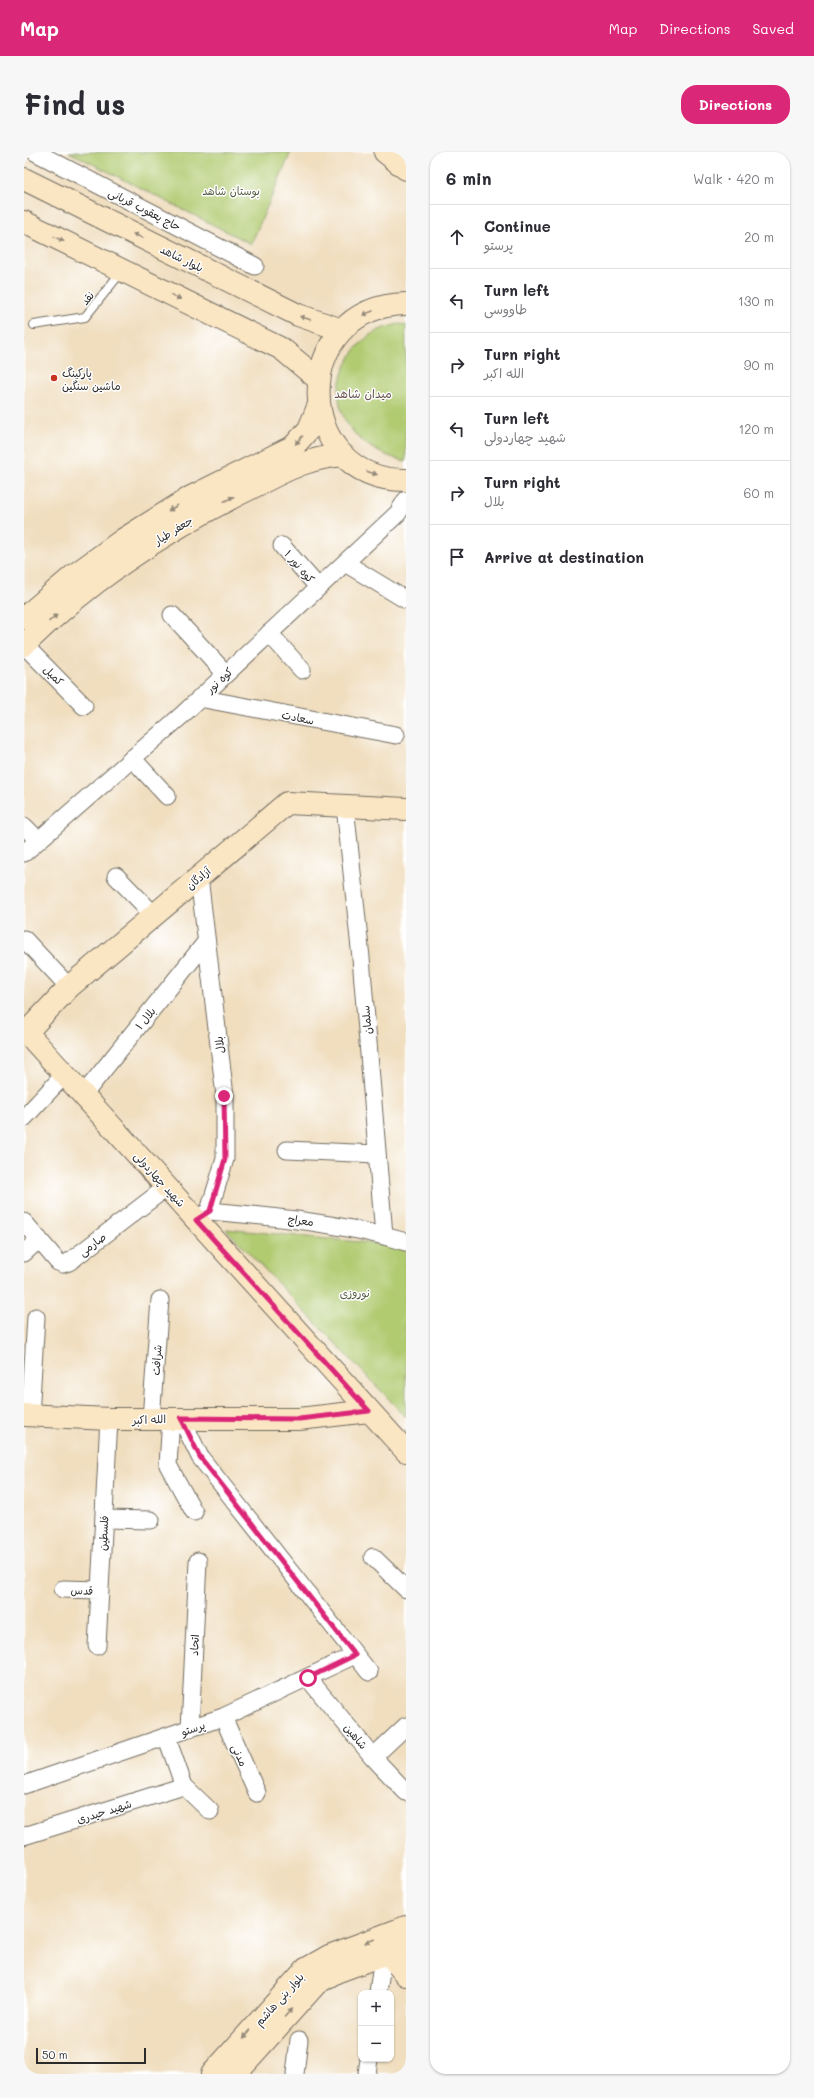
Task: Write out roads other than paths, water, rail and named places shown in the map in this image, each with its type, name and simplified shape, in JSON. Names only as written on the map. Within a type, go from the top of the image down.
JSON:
[{"type":"street","name":"حاج یعقوب قربانی","points":[[35,152],[255,266]]},
{"type":"street","points":[[385,152],[406,169]]},
{"type":"street","name":"بلوار شاهد","points":[[24,179],[298,315],[342,330]]},
{"type":"street","points":[[24,222],[282,349],[318,379]]},
{"type":"street","points":[[406,304],[391,305],[364,314],[342,330],[326,353],[318,379],[318,407],[327,433],[343,455],[366,471],[392,480],[406,480]]},
{"type":"street","name":"جعفر طیار","points":[[24,645],[84,590],[134,554],[197,504],[294,446],[309,429],[318,407]]},
{"type":"street","name":"جعفر طیار","points":[[24,618],[73,576],[124,539],[197,504],[302,463],[322,457],[343,455]]},
{"type":"street","name":"کوه نور","points":[[24,852],[226,674],[398,513],[406,500]]},
{"type":"street","name":"کوه نور ۱","points":[[282,546],[318,587]]},
{"type":"street","points":[[344,563],[406,600]]},
{"type":"street","points":[[172,615],[226,674]]},
{"type":"street","points":[[269,633],[302,670]]},
{"type":"street","name":"کمیل","points":[[24,645],[84,706]]},
{"type":"street","name":"سعادت","points":[[199,698],[396,735]]},
{"type":"street","points":[[132,758],[167,796]]},
{"type":"street","name":"آزادگان","points":[[25,1032],[69,987],[287,803],[406,808]]},
{"type":"street","name":"سلمان","points":[[345,806],[361,958],[384,1236]]},
{"type":"street","points":[[24,826],[38,840]]},
{"type":"street","points":[[116,876],[154,915]]},
{"type":"street","name":"بلال","points":[[199,877],[224,1096],[225,1159],[203,1215]]},
{"type":"street","points":[[24,939],[69,987]]},
{"type":"street","name":"بلال ۱","points":[[84,1094],[206,942]]},
{"type":"street","name":"شهید چهاردولی","points":[[25,1032],[84,1094],[167,1187],[203,1215],[369,1411],[406,1451]]},
{"type":"street","points":[[27,1108],[65,1074]]},
{"type":"street","points":[[287,1150],[377,1154]]},
{"type":"street","name":"صارمی","points":[[24,1222],[58,1262],[63,1264],[69,1262],[167,1187]]},
{"type":"street","name":"معراج","points":[[203,1215],[298,1219],[369,1231],[406,1242]]},
{"type":"street","points":[[24,1253],[39,1239]]},
{"type":"street","name":"شرافت","points":[[160,1300],[168,1418],[168,1465],[194,1512]]},
{"type":"street","points":[[27,1415],[36,1317]]},
{"type":"street","name":"الله اکبر","points":[[27,1415],[109,1419],[299,1419],[369,1411]]},
{"type":"street","points":[[168,1418],[368,1672]]},
{"type":"street","name":"فلسطین","points":[[97,1646],[109,1419]]},
{"type":"street","points":[[104,1519],[151,1520]]},
{"type":"street","points":[[374,1557],[406,1589]]},
{"type":"street","name":"اتحاد","points":[[190,1729],[198,1561]]},
{"type":"street","name":"قدس","points":[[64,1589],[100,1590]]},
{"type":"street","name":"پرستو","points":[[24,1784],[223,1717],[355,1655]]},
{"type":"street","name":"شاهین","points":[[308,1678],[373,1757],[406,1792]]},
{"type":"street","name":"مدنی","points":[[223,1717],[257,1793]]},
{"type":"street","points":[[373,1757],[406,1726]]},
{"type":"street","points":[[169,1744],[184,1786],[210,1811]]},
{"type":"street","name":"شهید حیدری","points":[[24,1836],[184,1786]]},
{"type":"street","name":"بلوار بنی هاشم","points":[[212,2074],[306,1969],[329,1956],[406,1927]]},
{"type":"street","points":[[392,1951],[406,1975]]},
{"type":"street","points":[[379,1990],[392,1951]]},
{"type":"street","name":"بلوار بنی هاشم","points":[[235,2074],[317,1983],[336,1972],[392,1951]]},
{"type":"street","points":[[295,2074],[299,2040]]},
{"type":"street","points":[[367,2074],[369,2062]]},
{"type":"lane","name":"نقد","points":[[34,325],[85,317],[123,271]]},
{"type":"place","name":"پارکینگ ماشین سنگین","points":[[54,378]]},
{"type":"district","name":"میدان شاهد","points":[[363,393]]},
{"type":"park label","name":"بوستان شاهد","points":[[231,190]]},
{"type":"park label","name":"نوروزی","points":[[355,1292]]}]
